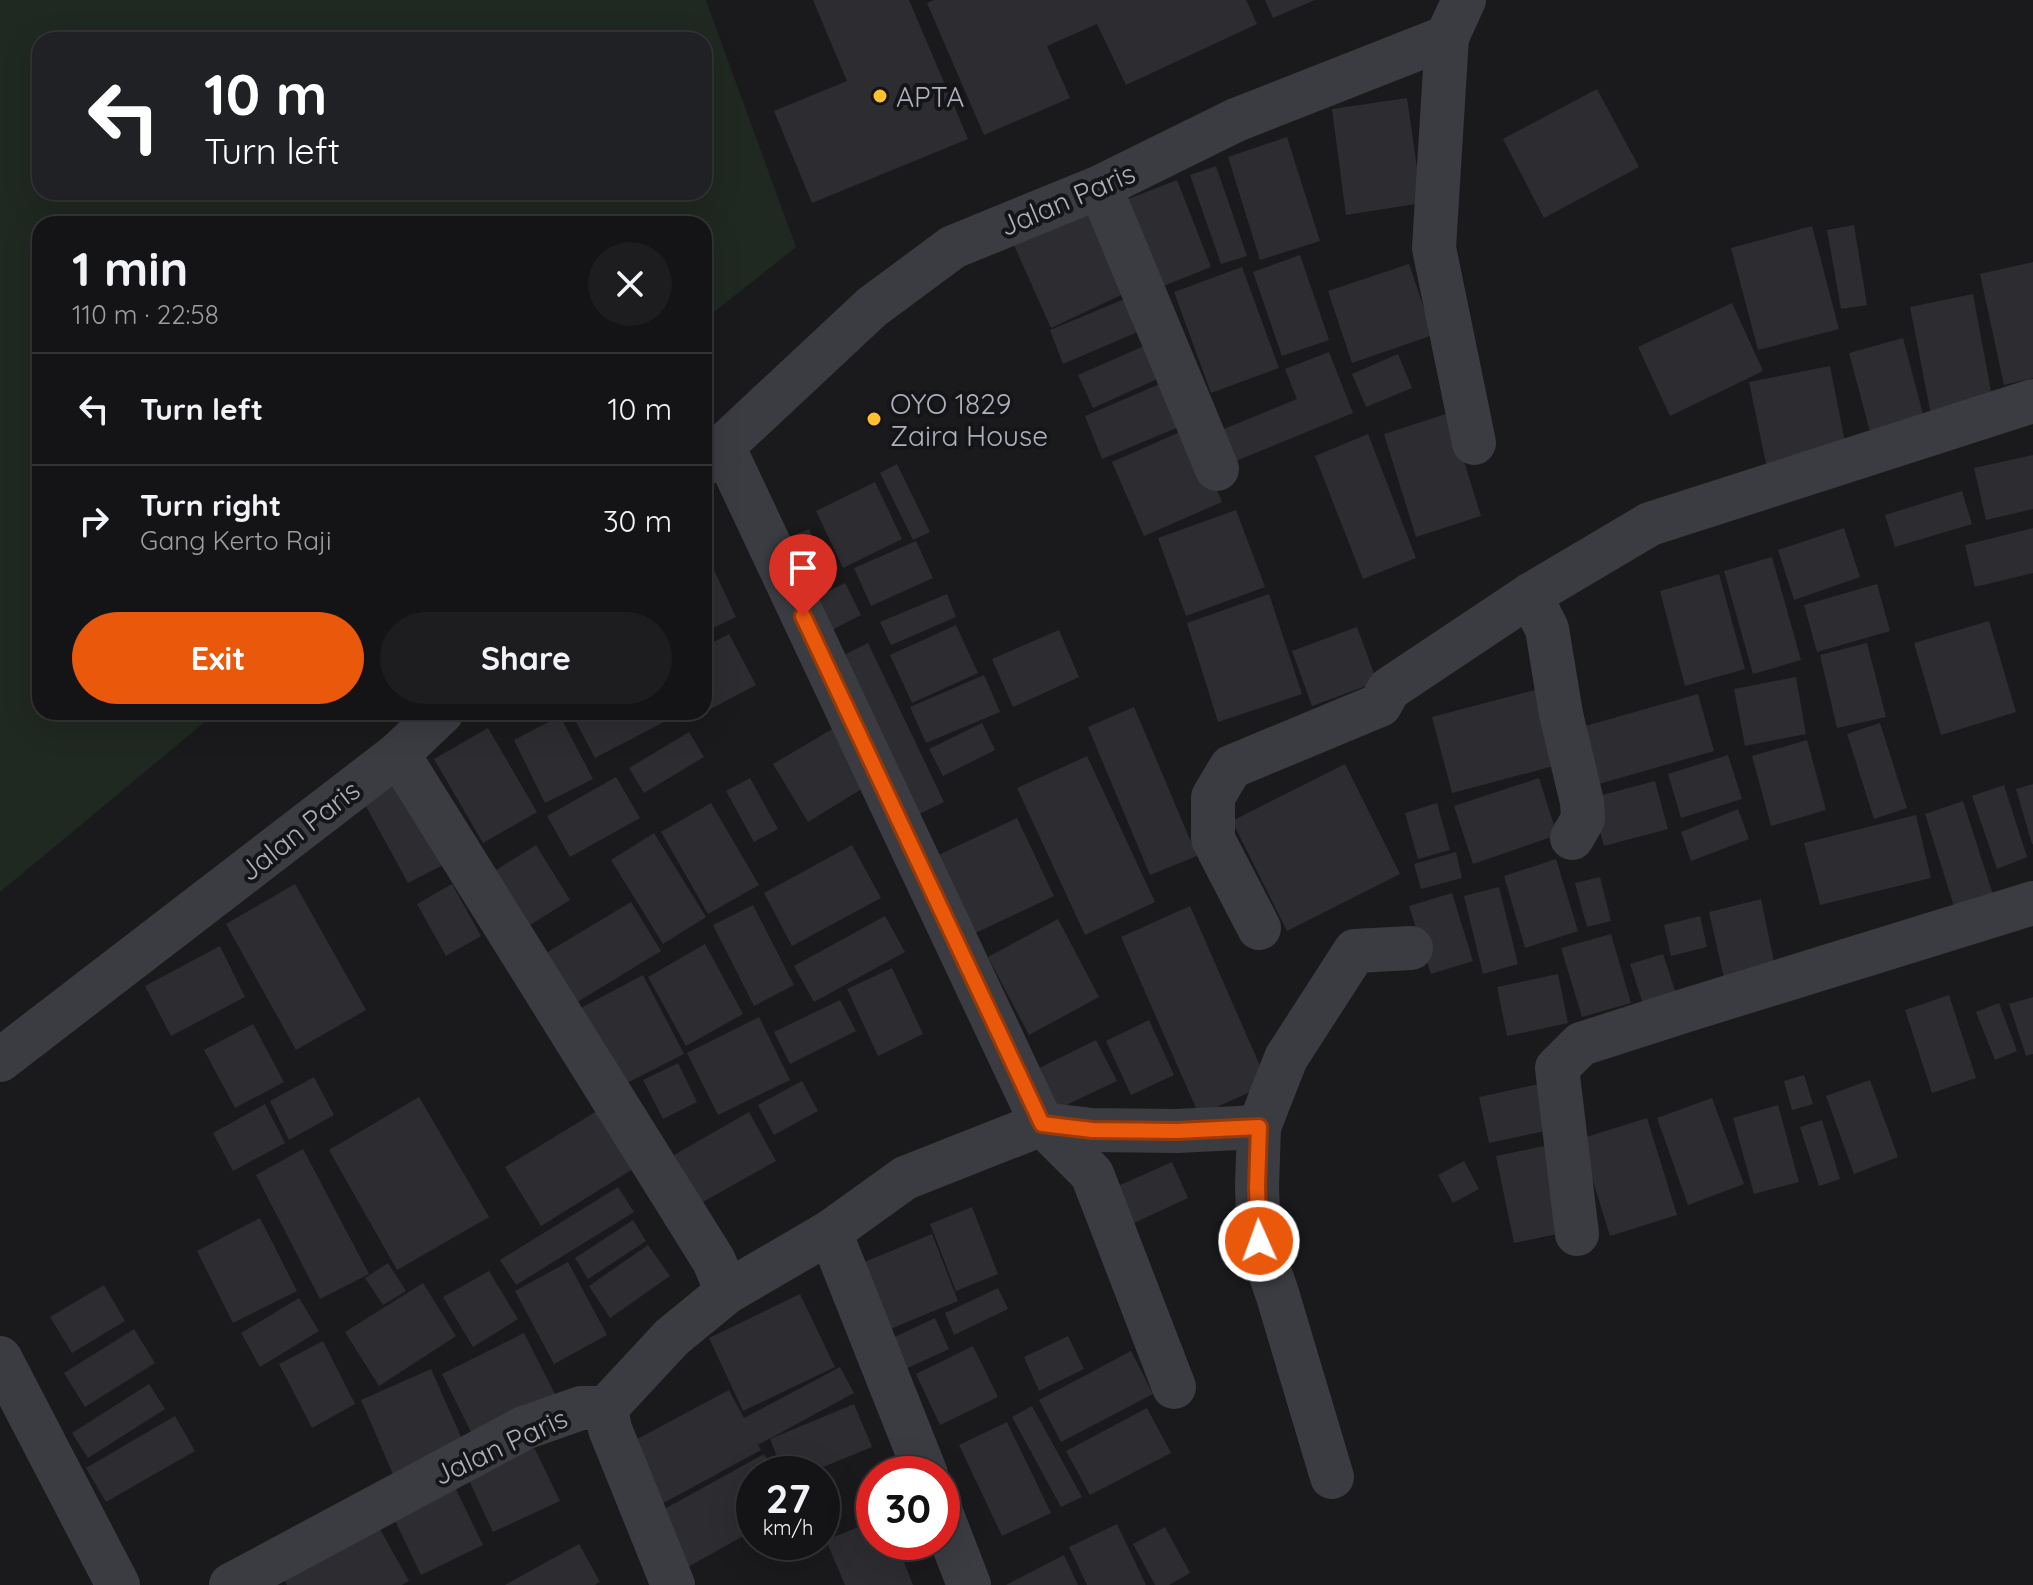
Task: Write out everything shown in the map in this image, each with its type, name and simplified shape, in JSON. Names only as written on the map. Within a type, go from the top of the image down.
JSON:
[{"type":"street","name":"Jalan Paris","points":[[714,455],[872,307],[953,247],[1100,187],[1236,120],[1456,19]]},
{"type":"street","points":[[1456,19],[1434,248],[1474,443]]},
{"type":"street","points":[[1100,187],[1217,469]]},
{"type":"street","points":[[1259,928],[1213,839],[1213,797],[1231,767],[1380,705],[1389,689],[1530,595],[1650,524],[2033,401]]},
{"type":"street","points":[[714,455],[1042,1124],[1092,1174],[1174,1387]]},
{"type":"street","points":[[1530,595],[1547,629],[1561,714],[1582,802],[1583,819],[1572,838]]},
{"type":"street","name":"Jalan Paris","points":[[0,1060],[398,754],[434,720]]},
{"type":"street","points":[[398,754],[714,1261],[727,1292]]},
{"type":"street","points":[[1577,1234],[1557,1068],[1581,1044],[2033,903]]},
{"type":"street","points":[[1332,1477],[1259,1241],[1259,1127],[1286,1058],[1355,951],[1411,948]]},
{"type":"street","points":[[606,1408],[672,1337],[727,1292],[830,1232],[905,1178],[1042,1124],[1092,1130],[1177,1131],[1259,1127]]},
{"type":"street","points":[[830,1232],[919,1456]]},
{"type":"street","points":[[0,1358],[118,1585]]},
{"type":"street","name":"Jalan Paris","points":[[231,1585],[524,1428],[581,1408],[606,1408],[610,1429],[673,1585]]},
{"type":"street","points":[[959,1560],[969,1585]]},
{"type":"shaded area","points":[[0,0],[706,0],[796,247],[712,314],[712,216],[32,216],[32,720],[207,720],[0,892]]},
{"type":"building","name":"APTA","points":[[813,0],[909,0],[968,139],[812,203],[774,111],[847,81]]},
{"type":"building","name":"APTA","points":[[934,0],[1246,0],[1257,24],[1126,85],[1097,24],[1047,46],[1070,98],[984,135],[927,3]]},
{"type":"building","points":[[1265,0],[1315,0],[1273,18]]},
{"type":"building","points":[[1597,89],[1639,167],[1544,218],[1503,139]]},
{"type":"building","points":[[1407,98],[1422,203],[1346,215],[1332,109]]},
{"type":"building","points":[[1287,137],[1320,241],[1260,260],[1228,157]]},
{"type":"building","points":[[1216,166],[1247,256],[1221,264],[1190,175]]},
{"type":"building","points":[[1177,180],[1211,267],[1156,289],[1123,201]]},
{"type":"building","points":[[1092,196],[1134,289],[1051,328],[1009,234]]},
{"type":"building","points":[[1854,225],[1867,305],[1841,309],[1827,230]]},
{"type":"building","points":[[1812,226],[1839,329],[1758,350],[1731,248]]},
{"type":"building","points":[[1300,255],[1329,340],[1282,356],[1253,272]]},
{"type":"building","points":[[2033,262],[2033,378],[2004,385],[1980,274]]},
{"type":"building","points":[[1409,264],[1433,335],[1352,363],[1328,291]]},
{"type":"building","points":[[1242,267],[1279,368],[1211,393],[1174,292]]},
{"type":"building","points":[[1973,294],[1993,402],[1931,415],[1910,307]]},
{"type":"building","points":[[1134,295],[1147,328],[1063,364],[1050,330]]},
{"type":"building","points":[[1732,303],[1763,371],[1670,416],[1638,347]]},
{"type":"building","points":[[1903,338],[1927,429],[1873,443],[1849,353]]},
{"type":"building","points":[[1151,343],[1166,375],[1093,408],[1078,375]]},
{"type":"building","points":[[1329,352],[1353,413],[1226,465],[1214,433],[1297,399],[1285,369]]},
{"type":"building","points":[[1398,354],[1412,388],[1366,407],[1352,374]]},
{"type":"building","points":[[1830,366],[1848,457],[1768,473],[1749,382]]},
{"type":"building","points":[[1169,380],[1186,424],[1102,459],[1085,416]]},
{"type":"building","points":[[1449,413],[1481,516],[1416,537],[1384,434]]},
{"type":"building","points":[[1191,427],[1222,502],[1144,536],[1112,462]]},
{"type":"building","points":[[1368,434],[1416,558],[1363,579],[1315,456]]},
{"type":"building","points":[[2033,455],[2033,509],[1986,520],[1974,468]]},
{"type":"building","points":[[897,464],[930,532],[913,540],[880,473]]},
{"type":"building","points":[[875,482],[902,539],[843,568],[816,511]]},
{"type":"building","points":[[1962,491],[1972,524],[1895,547],[1885,515]]},
{"type":"building","points":[[1236,510],[1265,587],[1186,616],[1158,538]]},
{"type":"building","points":[[1844,528],[1860,577],[1794,600],[1778,550]]},
{"type":"building","points":[[2033,528],[2033,573],[1975,587],[1965,545]]},
{"type":"building","points":[[809,529],[831,577],[811,586],[789,537]]},
{"type":"building","points":[[916,541],[933,578],[871,606],[854,568]]},
{"type":"building","points":[[1772,557],[1801,660],[1753,674],[1724,571]]},
{"type":"building","points":[[712,566],[736,617],[712,628]]},
{"type":"building","points":[[1719,574],[1745,669],[1685,686],[1660,591]]},
{"type":"building","points":[[845,583],[861,615],[826,633],[810,601]]},
{"type":"building","points":[[1877,584],[1890,631],[1817,652],[1804,605]]},
{"type":"building","points":[[947,594],[956,617],[891,645],[880,622]]},
{"type":"building","points":[[1269,594],[1302,694],[1218,722],[1187,623]]},
{"type":"building","points":[[1989,621],[2016,712],[1941,735],[1914,643]]},
{"type":"building","points":[[956,625],[978,673],[912,703],[890,655]]},
{"type":"building","points":[[1357,627],[1377,682],[1312,706],[1292,651]]},
{"type":"building","points":[[1059,630],[1079,677],[1013,707],[992,659]]},
{"type":"building","points":[[729,634],[756,685],[712,708],[712,643]]},
{"type":"building","points":[[868,643],[944,802],[907,820],[830,662]]},
{"type":"building","points":[[1867,643],[1886,717],[1837,728],[1820,655]]},
{"type":"building","points":[[984,675],[1000,712],[926,743],[910,707]]},
{"type":"building","points":[[1796,677],[1806,734],[1745,746],[1734,689]]},
{"type":"building","points":[[1546,687],[1565,763],[1452,793],[1432,717]]},
{"type":"building","points":[[1698,694],[1714,751],[1599,784],[1582,727]]},
{"type":"building","points":[[1134,707],[1197,856],[1150,875],[1088,727]]},
{"type":"building","points":[[552,720],[562,720],[593,779],[545,803],[514,740]]},
{"type":"building","points":[[575,720],[668,720],[595,758]]},
{"type":"building","points":[[982,723],[995,750],[943,776],[929,749]]},
{"type":"building","points":[[1880,723],[1907,808],[1874,819],[1847,734]]},
{"type":"building","points":[[839,725],[873,782],[808,822],[773,764]]},
{"type":"building","points":[[488,728],[537,812],[483,843],[434,759]]},
{"type":"building","points":[[689,732],[704,757],[644,793],[629,768]]},
{"type":"building","points":[[1807,740],[1826,810],[1771,826],[1752,756]]},
{"type":"building","points":[[1728,755],[1742,799],[1681,818],[1668,774]]},
{"type":"building","points":[[1087,756],[1155,902],[1085,935],[1017,788]]},
{"type":"building","points":[[1345,764],[1400,874],[1287,931],[1232,821]]},
{"type":"building","points":[[401,777],[447,863],[408,883],[362,799]]},
{"type":"building","points":[[616,777],[640,818],[570,857],[547,816]]},
{"type":"building","points":[[750,778],[778,829],[754,842],[726,791]]},
{"type":"building","points":[[1539,778],[1557,835],[1473,864],[1454,806]]},
{"type":"building","points":[[1655,781],[1668,829],[1604,846],[1591,798]]},
{"type":"building","points":[[2033,784],[2033,844],[2032,844],[2016,789]]},
{"type":"building","points":[[2004,785],[2027,857],[1997,869],[1972,796]]},
{"type":"building","points":[[1963,801],[1996,904],[1957,916],[1925,814]]},
{"type":"building","points":[[711,803],[759,885],[708,914],[661,832]]},
{"type":"building","points":[[1437,803],[1450,850],[1418,859],[1405,813]]},
{"type":"building","points":[[1738,809],[1749,839],[1691,861],[1681,832]]},
{"type":"building","points":[[1916,815],[1931,878],[1820,905],[1804,843]]},
{"type":"building","points":[[1017,818],[1054,896],[969,936],[932,858]]},
{"type":"building","points":[[654,833],[706,917],[663,944],[611,860]]},
{"type":"building","points":[[536,845],[570,900],[530,925],[496,870]]},
{"type":"building","points":[[852,845],[881,898],[792,946],[764,893]]},
{"type":"building","points":[[1456,852],[1462,878],[1421,889],[1414,864]]},
{"type":"building","points":[[1556,859],[1578,931],[1525,948],[1504,876]]},
{"type":"building","points":[[1600,877],[1611,921],[1587,927],[1575,883]]},
{"type":"building","points":[[295,884],[366,1010],[296,1050],[226,924]]},
{"type":"building","points":[[452,884],[481,936],[446,956],[417,904]]},
{"type":"building","points":[[1499,887],[1518,964],[1483,974],[1464,896]]},
{"type":"building","points":[[1452,893],[1473,961],[1431,974],[1409,906]]},
{"type":"building","points":[[1761,899],[1777,976],[1726,987],[1709,912]]},
{"type":"building","points":[[631,902],[661,951],[566,1009],[536,959]]},
{"type":"building","points":[[753,905],[794,985],[754,1006],[713,925]]},
{"type":"building","points":[[1190,906],[1268,1084],[1199,1115],[1121,937]]},
{"type":"building","points":[[885,916],[905,952],[814,1002],[794,966]]},
{"type":"building","points":[[1700,916],[1707,947],[1671,956],[1664,925]]},
{"type":"building","points":[[1058,919],[1099,997],[1029,1035],[988,957]]},
{"type":"building","points":[[1611,934],[1631,1003],[1582,1017],[1561,948]]},
{"type":"building","points":[[705,944],[743,1014],[686,1046],[648,977]]},
{"type":"building","points":[[220,946],[245,997],[171,1036],[145,986]]},
{"type":"building","points":[[1663,954],[1679,1003],[1646,1013],[1630,964]]},
{"type":"building","points":[[892,968],[923,1034],[878,1056],[847,989]]},
{"type":"building","points":[[1558,974],[1568,1023],[1507,1036],[1497,987]]},
{"type":"building","points":[[643,975],[684,1054],[619,1087],[579,1009]]},
{"type":"building","points":[[1949,995],[1976,1078],[1932,1093],[1905,1010]]},
{"type":"building","points":[[2033,997],[2033,1054],[2026,1056],[2009,1004]]},
{"type":"building","points":[[840,1000],[856,1031],[790,1064],[774,1032]]},
{"type":"building","points":[[1999,1003],[2017,1051],[1995,1060],[1976,1012]]},
{"type":"building","points":[[759,1017],[790,1080],[718,1115],[687,1053]]},
{"type":"building","points":[[1149,1020],[1174,1075],[1131,1095],[1106,1041]]},
{"type":"building","points":[[253,1024],[284,1082],[235,1108],[204,1050]]},
{"type":"building","points":[[1096,1040],[1117,1081],[1045,1115],[1025,1075]]},
{"type":"building","points":[[678,1063],[697,1102],[663,1119],[643,1080]]},
{"type":"building","points":[[1804,1075],[1813,1104],[1792,1110],[1784,1081]]},
{"type":"building","points":[[314,1077],[334,1115],[289,1140],[270,1101]]},
{"type":"building","points":[[1870,1080],[1898,1157],[1854,1174],[1826,1096]]},
{"type":"building","points":[[802,1081],[818,1111],[774,1135],[758,1105]]},
{"type":"building","points":[[1548,1082],[1559,1128],[1489,1143],[1479,1097]]},
{"type":"building","points":[[419,1097],[489,1217],[397,1270],[329,1150]]},
{"type":"building","points":[[1712,1098],[1744,1184],[1688,1205],[1657,1118]]},
{"type":"building","points":[[265,1104],[285,1143],[233,1171],[213,1133]]},
{"type":"building","points":[[1778,1105],[1799,1182],[1754,1194],[1733,1118]]},
{"type":"building","points":[[597,1111],[633,1169],[541,1226],[505,1167]]},
{"type":"building","points":[[749,1112],[776,1161],[701,1203],[674,1155]]},
{"type":"building","points":[[1647,1118],[1677,1215],[1610,1236],[1580,1139]]},
{"type":"building","points":[[1822,1120],[1840,1179],[1819,1186],[1800,1127]]},
{"type":"building","points":[[1554,1144],[1571,1231],[1514,1243],[1496,1156]]},
{"type":"building","points":[[303,1149],[369,1274],[320,1299],[256,1175]]},
{"type":"building","points":[[1464,1161],[1479,1189],[1453,1203],[1438,1175]]},
{"type":"building","points":[[1172,1162],[1188,1198],[1134,1223],[1118,1186]]},
{"type":"building","points":[[618,1187],[634,1212],[516,1285],[500,1260]]},
{"type":"building","points":[[972,1207],[998,1274],[956,1291],[930,1224]]},
{"type":"building","points":[[260,1218],[297,1291],[233,1323],[197,1251]]},
{"type":"building","points":[[633,1220],[646,1241],[588,1279],[575,1258]]},
{"type":"building","points":[[932,1234],[958,1301],[890,1329],[862,1263]]},
{"type":"building","points":[[648,1245],[670,1276],[610,1318],[589,1286]]},
{"type":"building","points":[[568,1262],[607,1335],[554,1364],[515,1291]]},
{"type":"building","points":[[388,1263],[406,1291],[383,1305],[365,1278]]},
{"type":"building","points":[[489,1271],[518,1319],[473,1347],[443,1297]]},
{"type":"building","points":[[423,1283],[456,1336],[379,1386],[345,1332]]},
{"type":"building","points":[[104,1285],[125,1321],[72,1353],[50,1317]]},
{"type":"building","points":[[998,1288],[1008,1309],[954,1335],[945,1313]]},
{"type":"building","points":[[800,1294],[835,1367],[743,1411],[709,1338]]},
{"type":"building","points":[[299,1298],[319,1331],[260,1367],[241,1333]]},
{"type":"building","points":[[935,1318],[949,1349],[899,1372],[884,1342]]},
{"type":"building","points":[[134,1329],[155,1363],[85,1407],[64,1373]]},
{"type":"building","points":[[524,1333],[558,1400],[476,1442],[442,1374]]},
{"type":"building","points":[[1068,1336],[1084,1369],[1039,1391],[1024,1357]]},
{"type":"building","points":[[323,1341],[355,1404],[312,1428],[279,1364]]},
{"type":"building","points":[[973,1346],[998,1397],[940,1425],[916,1374]]},
{"type":"building","points":[[1131,1351],[1153,1394],[1061,1442],[1039,1400]]},
{"type":"building","points":[[840,1367],[854,1393],[758,1445],[761,1450],[750,1456],[736,1456],[736,1464],[658,1506],[626,1445],[729,1390],[744,1418]]},
{"type":"building","points":[[431,1369],[466,1448],[395,1479],[361,1400]]},
{"type":"building","points":[[149,1384],[165,1409],[88,1458],[72,1433]]},
{"type":"building","points":[[854,1404],[872,1447],[840,1460],[840,1456],[777,1456],[770,1439]]},
{"type":"building","points":[[1032,1406],[1082,1497],[1061,1507],[1012,1417]]},
{"type":"building","points":[[1147,1408],[1171,1453],[1090,1495],[1066,1451]]},
{"type":"building","points":[[175,1416],[195,1451],[106,1502],[86,1468]]},
{"type":"building","points":[[1007,1422],[1051,1513],[1002,1536],[959,1445]]},
{"type":"building","points":[[532,1443],[560,1501],[493,1532],[465,1472]]},
{"type":"building","points":[[736,1469],[736,1540],[688,1567],[659,1512]]},
{"type":"building","points":[[451,1479],[483,1545],[421,1575],[390,1510]]},
{"type":"building","points":[[376,1522],[409,1581],[402,1585],[287,1585],[281,1573]]},
{"type":"building","points":[[1117,1524],[1146,1585],[1087,1585],[1069,1547]]},
{"type":"building","points":[[1165,1527],[1190,1573],[1169,1585],[1155,1585],[1133,1544]]},
{"type":"building","points":[[856,1528],[856,1560],[903,1560],[913,1585],[845,1585],[834,1560],[840,1560],[840,1534]]},
{"type":"building","points":[[579,1544],[600,1582],[595,1585],[505,1585]]},
{"type":"building","points":[[1064,1555],[1078,1585],[1006,1585]]},
{"type":"place","name":"APTA","points":[[880,96]]},
{"type":"place","name":"OYO 1829 Zaira House","points":[[874,419]]},
{"type":"route","points":[[803,616],[1042,1124],[1092,1130],[1177,1131],[1259,1127],[1259,1241]]}]
